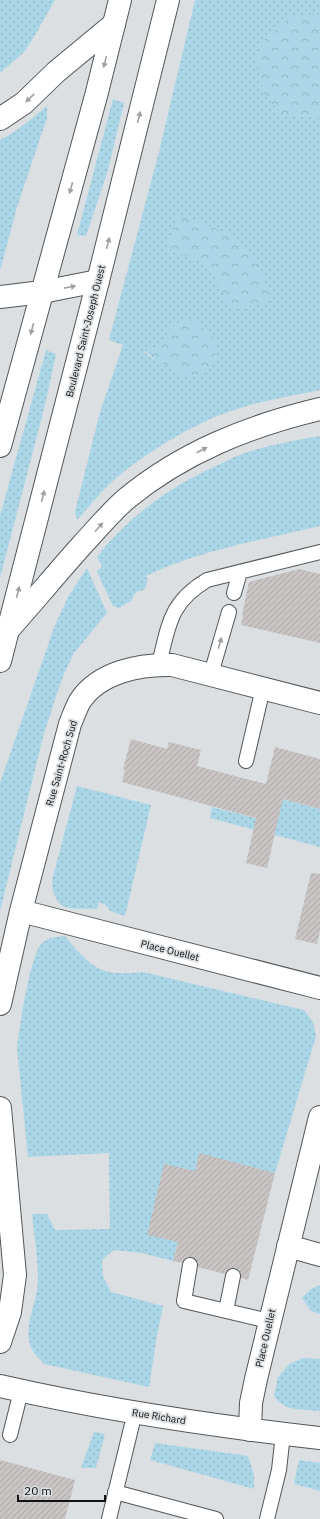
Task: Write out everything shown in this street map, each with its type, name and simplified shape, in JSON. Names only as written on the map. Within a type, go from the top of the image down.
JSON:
[{"type":"main road","points":[[0,446],[96,96],[120,0]]},
{"type":"main road","name":"Boulevard Saint-Joseph Ouest","points":[[0,661],[98,281],[168,0]]},
{"type":"main road","points":[[0,118],[24,103],[56,72],[114,24]]},
{"type":"main road","points":[[0,297],[42,292],[98,281]]},
{"type":"main road","points":[[8,630],[102,523],[126,500],[154,478],[188,457],[241,432],[320,409]]},
{"type":"main road","name":"Rue Saint-Roch Sud","points":[[0,1004],[21,910],[70,724],[80,702],[95,685],[112,675],[152,664],[172,665],[320,703]]},
{"type":"main road","name":"Place Ouellet","points":[[21,910],[320,988]]},
{"type":"main road","points":[[0,1108],[15,1275],[15,1287],[10,1312],[0,1342]]},
{"type":"main road","name":"Place Ouellet","points":[[250,1430],[251,1403],[320,1117]]},
{"type":"main road","points":[[288,1246],[320,1255]]},
{"type":"main road","name":"Rue Richard","points":[[0,1386],[135,1412],[250,1430],[320,1438]]},
{"type":"lane","points":[[159,664],[171,620],[176,608],[191,590],[207,580],[320,552]]},
{"type":"lane","points":[[234,593],[240,572]]},
{"type":"lane","points":[[211,674],[228,612]]},
{"type":"lane","points":[[246,761],[263,688]]},
{"type":"lane","points":[[190,1265],[184,1301],[270,1321]]},
{"type":"lane","points":[[226,1311],[233,1276]]},
{"type":"lane","points":[[10,1435],[21,1391]]},
{"type":"lane","points":[[109,1519],[135,1412]]},
{"type":"lane","points":[[267,1519],[279,1470],[283,1434]]},
{"type":"lane","points":[[115,1492],[216,1519]]},
{"type":"green space","points":[[0,0],[55,0],[23,53],[0,73]]},
{"type":"green space","points":[[195,0],[320,0],[320,15],[315,13],[317,118],[320,117],[320,390],[242,407],[217,416],[186,431],[154,450],[126,470],[104,489],[77,520],[75,512],[100,412],[123,345],[109,340],[159,152]],"holes":[[[167,249],[257,263],[228,306],[218,282],[207,267],[191,257]],[[154,349],[218,353],[212,366],[197,375],[180,375],[168,365],[156,362],[143,351]]]},
{"type":"green space","points":[[316,13],[320,15],[320,117],[317,118],[282,114],[264,95],[256,62],[263,41],[290,17]]},
{"type":"green space","points":[[113,99],[124,103],[108,170],[86,236],[77,235]]},
{"type":"green space","points":[[47,106],[47,118],[17,207],[0,271],[0,140],[12,133]]},
{"type":"green space","points":[[177,215],[195,220],[231,235],[257,263],[272,300],[239,309],[227,306],[218,282],[207,267],[191,257],[167,249]]},
{"type":"green space","points":[[188,318],[200,325],[213,336],[218,353],[212,366],[197,375],[180,375],[168,365],[156,362],[143,350],[154,349],[175,324]]},
{"type":"green space","points":[[46,350],[56,354],[45,405],[0,578],[0,516]]},
{"type":"green space","points":[[320,436],[320,526],[209,552],[167,567],[146,576],[148,581],[144,590],[136,593],[132,600],[119,608],[113,606],[97,572],[102,566],[97,557],[137,515],[168,492],[202,472],[237,456],[271,446]]},
{"type":"green space","points":[[87,568],[107,613],[74,653],[56,696],[43,737],[0,911],[0,783],[55,625],[68,597]]},
{"type":"green space","points":[[77,786],[151,805],[125,916],[110,911],[106,905],[99,902],[97,909],[65,907],[56,899],[53,891],[52,880]]},
{"type":"green space","points":[[266,795],[320,809],[320,847],[210,818],[212,807],[259,819]]},
{"type":"green space","points":[[65,936],[86,960],[107,972],[143,972],[304,1010],[313,1022],[316,1036],[275,1173],[200,1154],[173,1261],[142,1253],[114,1250],[102,1260],[103,1276],[111,1292],[163,1306],[149,1387],[44,1364],[34,1353],[28,1335],[38,1287],[37,1254],[32,1214],[47,1214],[55,1230],[110,1229],[109,1153],[28,1157],[17,1048],[23,1010],[29,976],[38,950],[42,943],[47,940]]},
{"type":"green space","points":[[320,1285],[320,1314],[311,1311],[302,1298],[311,1289]]},
{"type":"green space","points":[[304,1358],[320,1359],[320,1411],[294,1409],[283,1405],[274,1396],[278,1377],[289,1364]]},
{"type":"green space","points":[[94,1432],[105,1434],[96,1468],[81,1468]]},
{"type":"green space","points":[[155,1443],[248,1456],[254,1475],[254,1489],[150,1460]]},
{"type":"green space","points":[[299,1460],[320,1463],[320,1491],[294,1484]]},
{"type":"building","points":[[299,569],[320,574],[320,643],[241,625],[249,582]]},
{"type":"building","points":[[131,739],[167,749],[169,742],[201,750],[197,766],[266,784],[275,747],[320,759],[320,809],[283,799],[267,868],[246,863],[256,818],[122,782],[125,770],[123,769]]},
{"type":"building","points":[[311,873],[320,874],[320,931],[317,944],[295,939]]},
{"type":"building","points":[[199,1153],[275,1173],[248,1280],[241,1278],[241,1273],[235,1268],[230,1268],[225,1274],[198,1267],[198,1262],[192,1257],[187,1257],[182,1263],[173,1261],[178,1242],[147,1235],[164,1164],[195,1171]]},
{"type":"building","points":[[0,1460],[75,1480],[65,1519],[0,1519]]}]
